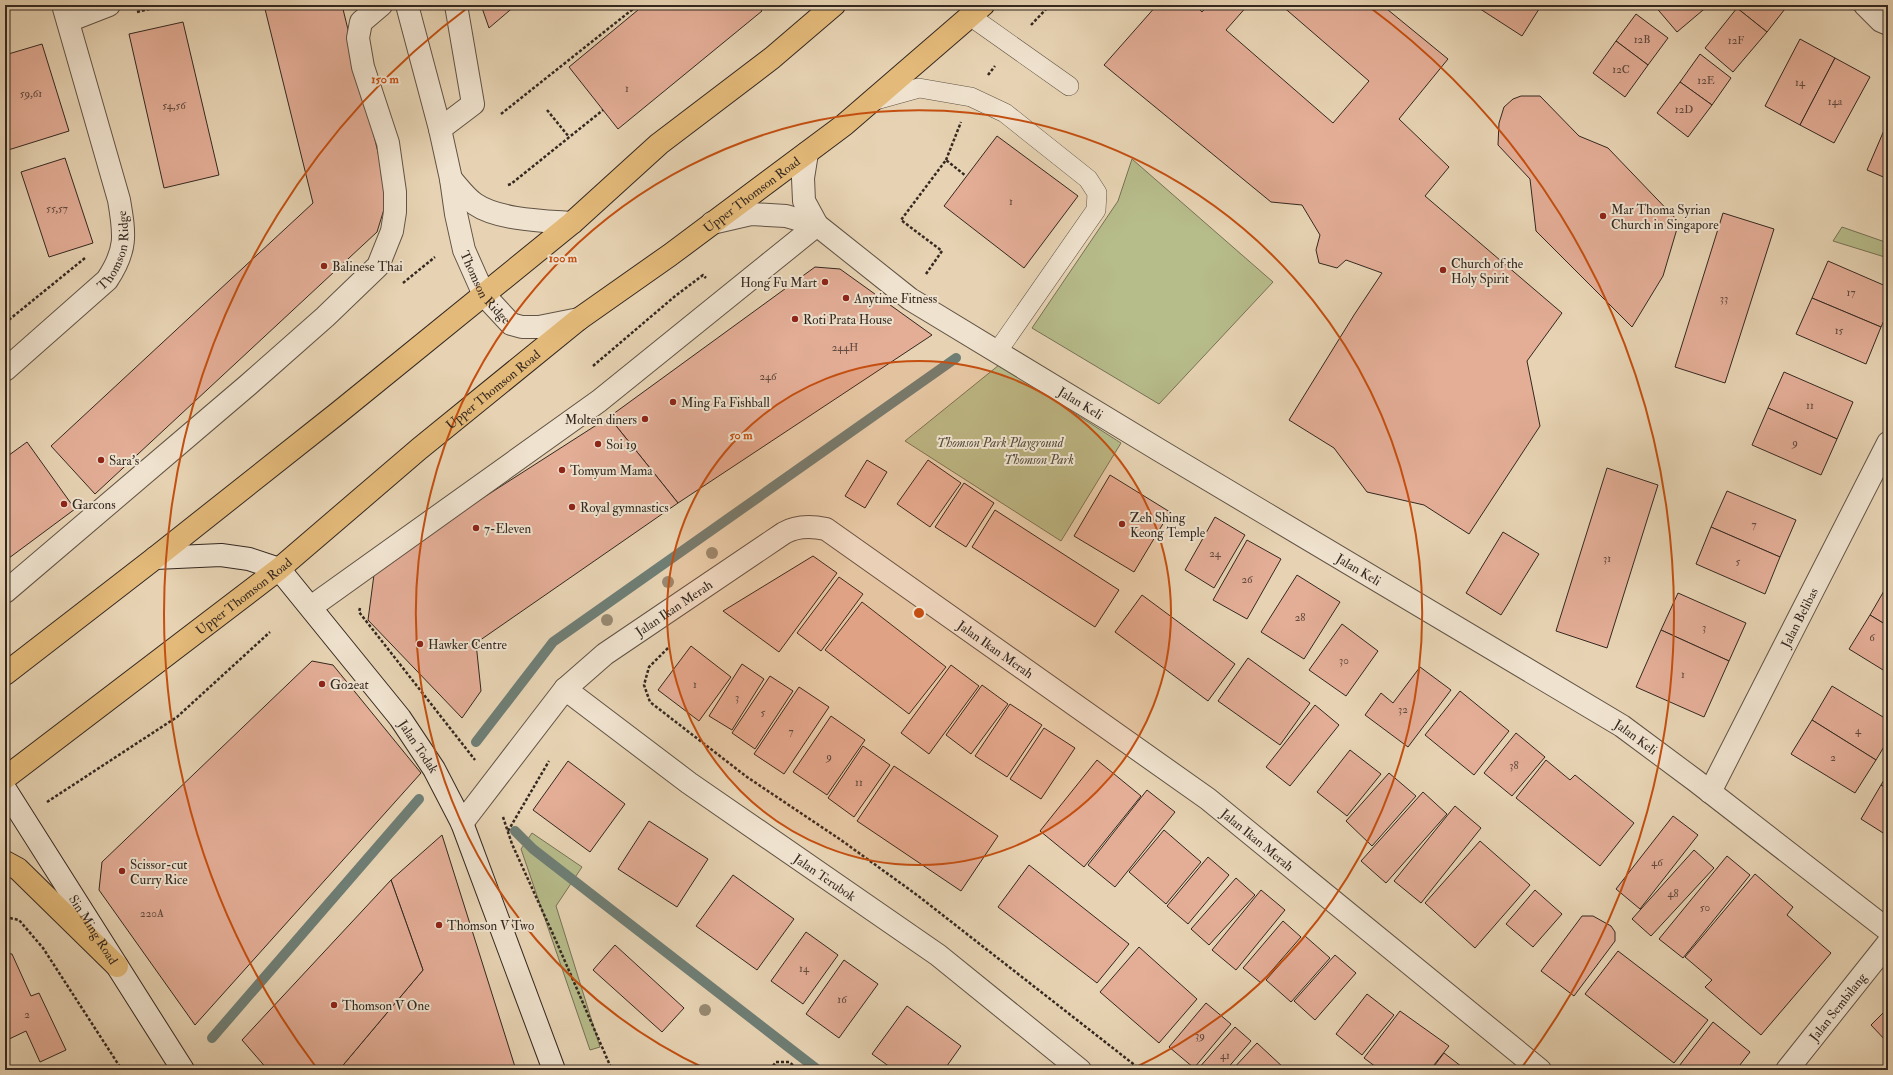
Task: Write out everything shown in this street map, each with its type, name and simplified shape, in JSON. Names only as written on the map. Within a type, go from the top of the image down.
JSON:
[{"type":"main road","points":[[5,674],[155,558],[484,295],[572,223],[659,144],[772,58],[834,5]]},
{"type":"main road","name":"Upper Thomson Road","points":[[5,778],[279,569],[419,449],[578,319],[712,223],[844,125],[870,101],[977,11]]},
{"type":"main road","points":[[5,862],[18,869],[117,966]]},
{"type":"street","name":"Thomson Ridge","points":[[5,370],[107,280],[118,264],[123,247],[124,225],[119,200],[65,13],[109,5]]},
{"type":"street","points":[[5,592],[248,385],[325,317],[378,266],[392,232],[395,212],[395,192],[388,143],[363,67],[358,38],[361,22],[381,5]]},
{"type":"street","name":"Thomson Ridge","points":[[407,5],[440,129],[464,250],[484,295],[511,324],[522,327],[539,327],[578,319]]},
{"type":"street","points":[[440,129],[473,104],[456,5]]},
{"type":"street","points":[[1865,5],[1881,21],[1888,24]]},
{"type":"street","points":[[806,153],[803,178],[804,200],[817,225]]},
{"type":"street","points":[[451,179],[475,204],[501,214],[537,221],[572,223]]},
{"type":"street","points":[[712,223],[751,214],[786,216],[817,225]]},
{"type":"street","points":[[310,607],[599,401],[817,225]]},
{"type":"street","name":"Jalan Keli","points":[[817,225],[910,299],[1622,726],[1888,930]]},
{"type":"street","name":"Jalan Belibas","points":[[1710,792],[1888,443]]},
{"type":"street","name":"Jalan Ikan Merah","points":[[462,823],[565,689],[604,654],[784,533],[790,530],[818,527],[826,529],[1208,799],[1540,1070]]},
{"type":"street","points":[[155,558],[221,555],[249,559],[279,569]]},
{"type":"street","name":"Jalan Todak","points":[[279,569],[400,718],[434,769],[462,823],[554,1070]]},
{"type":"street","name":"Jalan Terubok","points":[[565,689],[689,783],[938,955],[1080,1070]]},
{"type":"street","name":"Sin Ming Road","points":[[5,790],[183,1070]]},
{"type":"street","name":"Jalan Sembilang","points":[[1787,1070],[1888,943]]},
{"type":"lane","points":[[977,11],[1069,86]]},
{"type":"lane","points":[[870,101],[918,88],[971,97],[1005,113],[1088,179],[1097,193],[1096,210],[997,352]]},
{"type":"path","points":[[498,116],[638,5]]},
{"type":"path","points":[[547,110],[569,137]]},
{"type":"path","points":[[505,186],[511,184],[603,110]]},
{"type":"path","points":[[5,323],[88,256]]},
{"type":"path","points":[[43,805],[176,716],[270,632]]},
{"type":"path","points":[[671,646],[649,667],[644,686],[650,702],[747,777],[841,840],[917,895],[1141,1070]]},
{"type":"path","points":[[5,917],[19,920],[43,948],[122,1070]]},
{"type":"path","points":[[770,1070],[776,1062],[789,1062],[799,1070]]},
{"type":"green space","points":[[1132,159],[1273,282],[1159,404],[1032,328],[1118,201]]},
{"type":"green space","points":[[1842,227],[1888,243],[1888,258],[1833,241]]},
{"type":"green space","name":"Thomson Park","points":[[999,365],[1121,443],[1061,541],[905,441]]},
{"type":"green space","points":[[532,833],[582,867],[556,906],[600,1047],[590,1050],[521,849]]},
{"type":"building","points":[[264,5],[342,5],[385,181],[385,206],[377,232],[95,494],[51,446],[313,203]]},
{"type":"building","points":[[481,5],[516,5],[489,28]]},
{"type":"building","points":[[644,5],[757,5],[762,11],[618,129],[569,67]]},
{"type":"building","name":"Church of the Holy Spirit","points":[[1157,5],[1195,5],[1202,12],[1208,5],[1248,5],[1226,30],[1333,123],[1369,81],[1281,5],[1382,5],[1448,59],[1399,119],[1449,167],[1425,196],[1562,313],[1527,361],[1540,426],[1469,534],[1424,505],[1367,492],[1334,448],[1289,420],[1354,315],[1382,273],[1346,260],[1337,268],[1319,263],[1316,250],[1320,235],[1302,205],[1271,202],[1104,65]]},
{"type":"building","points":[[1474,5],[1534,5],[1539,9],[1522,36]]},
{"type":"building","points":[[1654,5],[1709,5],[1677,32]]},
{"type":"building","points":[[1740,5],[1788,5],[1767,32],[1737,8]]},
{"type":"building","points":[[1737,8],[1767,32],[1733,72],[1705,48]]},
{"type":"building","points":[[1636,14],[1668,38],[1648,65],[1616,41]]},
{"type":"building","points":[[183,22],[219,175],[164,188],[129,34]]},
{"type":"building","points":[[1800,39],[1835,58],[1800,125],[1765,106]]},
{"type":"building","points":[[1616,41],[1648,65],[1625,97],[1593,73]]},
{"type":"building","points":[[42,44],[69,131],[5,151],[5,55]]},
{"type":"building","points":[[1700,54],[1731,78],[1712,105],[1680,82]]},
{"type":"building","points":[[1835,58],[1870,77],[1834,143],[1800,125]]},
{"type":"building","points":[[1680,82],[1712,105],[1688,137],[1657,113]]},
{"type":"building","name":"Mar Thoma Syrian Church in Singapore","points":[[1521,96],[1540,96],[1579,136],[1608,148],[1679,222],[1663,276],[1632,327],[1536,231],[1530,179],[1498,145],[1499,123],[1504,107],[1513,99]]},
{"type":"building","points":[[1888,121],[1888,179],[1867,170]]},
{"type":"building","points":[[997,136],[1078,196],[1024,268],[944,206]]},
{"type":"building","points":[[65,158],[93,243],[49,257],[21,172]]},
{"type":"building","points":[[1723,213],[1774,229],[1725,383],[1675,367]]},
{"type":"building","points":[[1828,261],[1888,287],[1888,312],[1881,327],[1812,298]]},
{"type":"building","points":[[815,267],[840,269],[932,335],[678,503],[609,417]]},
{"type":"building","points":[[1812,298],[1881,327],[1866,364],[1796,334]]},
{"type":"building","points":[[1784,372],[1853,402],[1837,439],[1768,408]]},
{"type":"building","points":[[1768,408],[1837,439],[1821,475],[1752,445]]},
{"type":"building","points":[[609,417],[678,503],[476,643],[481,691],[462,718],[368,620],[375,567]]},
{"type":"building","points":[[27,442],[75,509],[5,561],[5,458]]},
{"type":"building","points":[[867,460],[887,472],[865,508],[845,496]]},
{"type":"building","points":[[928,460],[961,483],[930,527],[897,504]]},
{"type":"building","points":[[1607,468],[1658,485],[1607,648],[1556,631]]},
{"type":"building","name":"Zeh Shing Keong Temple","points":[[1110,475],[1170,512],[1134,572],[1074,536]]},
{"type":"building","points":[[964,483],[994,503],[966,547],[935,527]]},
{"type":"building","points":[[1727,491],[1796,520],[1780,557],[1711,527]]},
{"type":"building","points":[[995,510],[1119,590],[1095,627],[972,547]]},
{"type":"building","points":[[1215,517],[1245,535],[1214,588],[1185,570]]},
{"type":"building","points":[[1711,527],[1780,557],[1765,594],[1696,564]]},
{"type":"building","points":[[1503,532],[1539,554],[1501,615],[1466,593]]},
{"type":"building","points":[[1247,540],[1281,559],[1247,619],[1213,600]]},
{"type":"building","points":[[813,556],[837,573],[779,652],[723,611]]},
{"type":"building","points":[[1297,575],[1340,602],[1304,659],[1261,632]]},
{"type":"building","points":[[839,577],[863,594],[821,651],[797,633]]},
{"type":"building","points":[[1888,584],[1888,626],[1870,615]]},
{"type":"building","points":[[1678,593],[1746,623],[1729,661],[1661,630]]},
{"type":"building","points":[[1142,595],[1235,664],[1208,701],[1115,632]]},
{"type":"building","points":[[862,602],[946,667],[909,714],[825,650]]},
{"type":"building","points":[[1870,615],[1888,626],[1888,673],[1849,649]]},
{"type":"building","points":[[1342,624],[1378,651],[1346,696],[1309,670]]},
{"type":"building","points":[[1661,630],[1729,661],[1704,717],[1636,687]]},
{"type":"building","points":[[691,646],[731,677],[699,721],[658,690]]},
{"type":"building","points":[[1248,658],[1310,703],[1280,745],[1218,701]]},
{"type":"building","points":[[312,661],[333,665],[421,773],[195,1025],[99,890],[102,862]]},
{"type":"building","points":[[742,664],[764,679],[732,730],[709,716]]},
{"type":"building","points":[[951,665],[979,686],[929,754],[901,733]]},
{"type":"building","points":[[1420,667],[1451,690],[1408,747],[1365,715],[1381,693],[1393,703]]},
{"type":"building","points":[[770,676],[793,691],[755,749],[732,733]]},
{"type":"building","points":[[982,685],[1008,704],[971,754],[946,735]]},
{"type":"building","points":[[1832,686],[1888,720],[1888,740],[1876,760],[1812,720]]},
{"type":"building","points":[[799,687],[829,707],[784,774],[754,754]]},
{"type":"building","points":[[1460,691],[1509,731],[1474,775],[1425,735]]},
{"type":"building","points":[[1010,704],[1042,725],[1007,777],[975,756]]},
{"type":"building","points":[[1315,705],[1339,725],[1290,786],[1266,767]]},
{"type":"building","points":[[831,716],[865,740],[827,795],[793,772]]},
{"type":"building","points":[[1812,720],[1876,760],[1855,793],[1791,754]]},
{"type":"building","points":[[1044,728],[1075,748],[1041,799],[1010,779]]},
{"type":"building","points":[[1516,733],[1545,757],[1512,796],[1484,773]]},
{"type":"building","points":[[863,746],[890,765],[854,817],[828,798]]},
{"type":"building","points":[[1350,750],[1381,774],[1347,816],[1317,792]]},
{"type":"building","points":[[1097,760],[1141,796],[1084,867],[1040,831]]},
{"type":"building","points":[[1546,760],[1570,780],[1575,775],[1634,823],[1600,866],[1516,798]]},
{"type":"building","points":[[568,761],[625,804],[590,852],[533,810]]},
{"type":"building","points":[[894,766],[998,836],[961,891],[857,821]]},
{"type":"building","points":[[1389,773],[1416,796],[1372,846],[1346,821]]},
{"type":"building","points":[[1888,773],[1888,789],[1881,785]]},
{"type":"building","points":[[1881,785],[1888,789],[1888,836],[1861,819]]},
{"type":"building","points":[[1147,790],[1175,812],[1115,887],[1088,865]]},
{"type":"building","points":[[1423,792],[1447,814],[1386,883],[1361,861]]},
{"type":"building","points":[[1455,806],[1481,828],[1421,903],[1394,881]]},
{"type":"building","points":[[1673,816],[1698,835],[1640,909],[1616,889]]},
{"type":"building","points":[[649,821],[708,859],[677,907],[618,869]]},
{"type":"building","points":[[1164,830],[1201,862],[1166,904],[1129,872]]},
{"type":"building","name":"Thomson V Two","points":[[442,835],[516,1070],[339,1070],[423,970],[391,880]]},
{"type":"building","points":[[1480,841],[1530,885],[1475,948],[1425,903]]},
{"type":"building","points":[[1694,850],[1714,868],[1651,936],[1632,919]]},
{"type":"building","points":[[1727,856],[1750,875],[1683,958],[1659,939]]},
{"type":"building","points":[[1208,857],[1229,875],[1188,924],[1167,906]]},
{"type":"building","points":[[1029,865],[1129,944],[1097,983],[998,907]]},
{"type":"building","points":[[1755,874],[1793,907],[1787,915],[1831,953],[1761,1035],[1705,987],[1712,980],[1685,957]]},
{"type":"building","points":[[733,875],[794,919],[757,970],[696,926]]},
{"type":"building","points":[[1236,878],[1255,895],[1209,945],[1191,929]]},
{"type":"building","name":"Thomson V One","points":[[391,880],[423,970],[339,1070],[268,1070],[242,1040]]},
{"type":"building","points":[[1261,890],[1285,910],[1236,970],[1212,950]]},
{"type":"building","points":[[1535,890],[1562,914],[1533,947],[1506,924]]},
{"type":"building","points":[[1582,916],[1593,916],[1611,926],[1615,932],[1615,941],[1574,996],[1541,971]]},
{"type":"building","points":[[1283,921],[1301,937],[1261,983],[1243,968]]},
{"type":"building","points":[[806,932],[838,955],[803,1004],[771,981]]},
{"type":"building","points":[[1305,936],[1330,958],[1291,1002],[1266,980]]},
{"type":"building","points":[[615,945],[684,1008],[662,1032],[593,970]]},
{"type":"building","points":[[1139,947],[1197,999],[1159,1043],[1100,992]]},
{"type":"building","points":[[1618,951],[1708,1020],[1674,1063],[1585,994]]},
{"type":"building","points":[[5,953],[12,954],[31,996],[39,993],[66,1050],[40,1062],[26,1031],[5,1041]]},
{"type":"building","points":[[1335,955],[1356,973],[1315,1020],[1294,1001]]},
{"type":"building","points":[[844,960],[878,984],[839,1038],[806,1014]]},
{"type":"building","points":[[1367,994],[1394,1015],[1362,1055],[1336,1034]]},
{"type":"building","points":[[1206,1003],[1231,1024],[1194,1068],[1169,1047]]},
{"type":"building","points":[[907,1006],[961,1046],[944,1070],[894,1070],[872,1054]]},
{"type":"building","points":[[1888,1008],[1888,1043],[1871,1025]]},
{"type":"building","points":[[1400,1011],[1449,1046],[1430,1070],[1380,1070],[1364,1058]]},
{"type":"building","points":[[1713,1022],[1750,1052],[1736,1070],[1676,1070]]},
{"type":"building","points":[[1235,1027],[1251,1041],[1226,1070],[1198,1069]]},
{"type":"building","points":[[1257,1043],[1284,1068],[1283,1070],[1232,1070]]},
{"type":"building","points":[[1444,1053],[1466,1070],[1431,1070]]},
{"type":"waterway","points":[[476,742],[553,642],[956,358]]},
{"type":"waterway","points":[[212,1038],[419,799]]},
{"type":"waterway","points":[[515,831],[533,849],[818,1070]]},
{"type":"place","name":"Mar Thoma Syrian Church in Singapore","points":[[1603,216]]},
{"type":"place","name":"Balinese Thai","points":[[324,266]]},
{"type":"place","name":"Church of the Holy Spirit","points":[[1443,270]]},
{"type":"place","name":"Hong Fu Mart","points":[[825,282]]},
{"type":"place","name":"Anytime Fitness","points":[[846,298]]},
{"type":"place","name":"Roti Prata House","points":[[795,319]]},
{"type":"place","name":"Ming Fa Fishball","points":[[673,402]]},
{"type":"place","name":"Molten diners","points":[[645,419]]},
{"type":"place","name":"Soi 19","points":[[598,444]]},
{"type":"place","name":"Sara's","points":[[101,460]]},
{"type":"place","name":"Tomyum Mama","points":[[562,470]]},
{"type":"place","name":"Garcons","points":[[64,504]]},
{"type":"place","name":"Royal gymnastics","points":[[572,507]]},
{"type":"place","name":"Zeh Shing Keong Temple","points":[[1122,524]]},
{"type":"place","name":"7-Eleven","points":[[476,528]]},
{"type":"place","name":"Hawker Centre","points":[[420,644]]},
{"type":"place","name":"Go2eat","points":[[322,684]]},
{"type":"place","name":"Scissor-cut Curry Rice","points":[[122,871]]},
{"type":"place","name":"Thomson V Two","points":[[439,925]]},
{"type":"place","name":"Thomson V One","points":[[334,1005]]},
{"type":"park label","name":"Thomson Park Playground","points":[[1000,442]]}]
